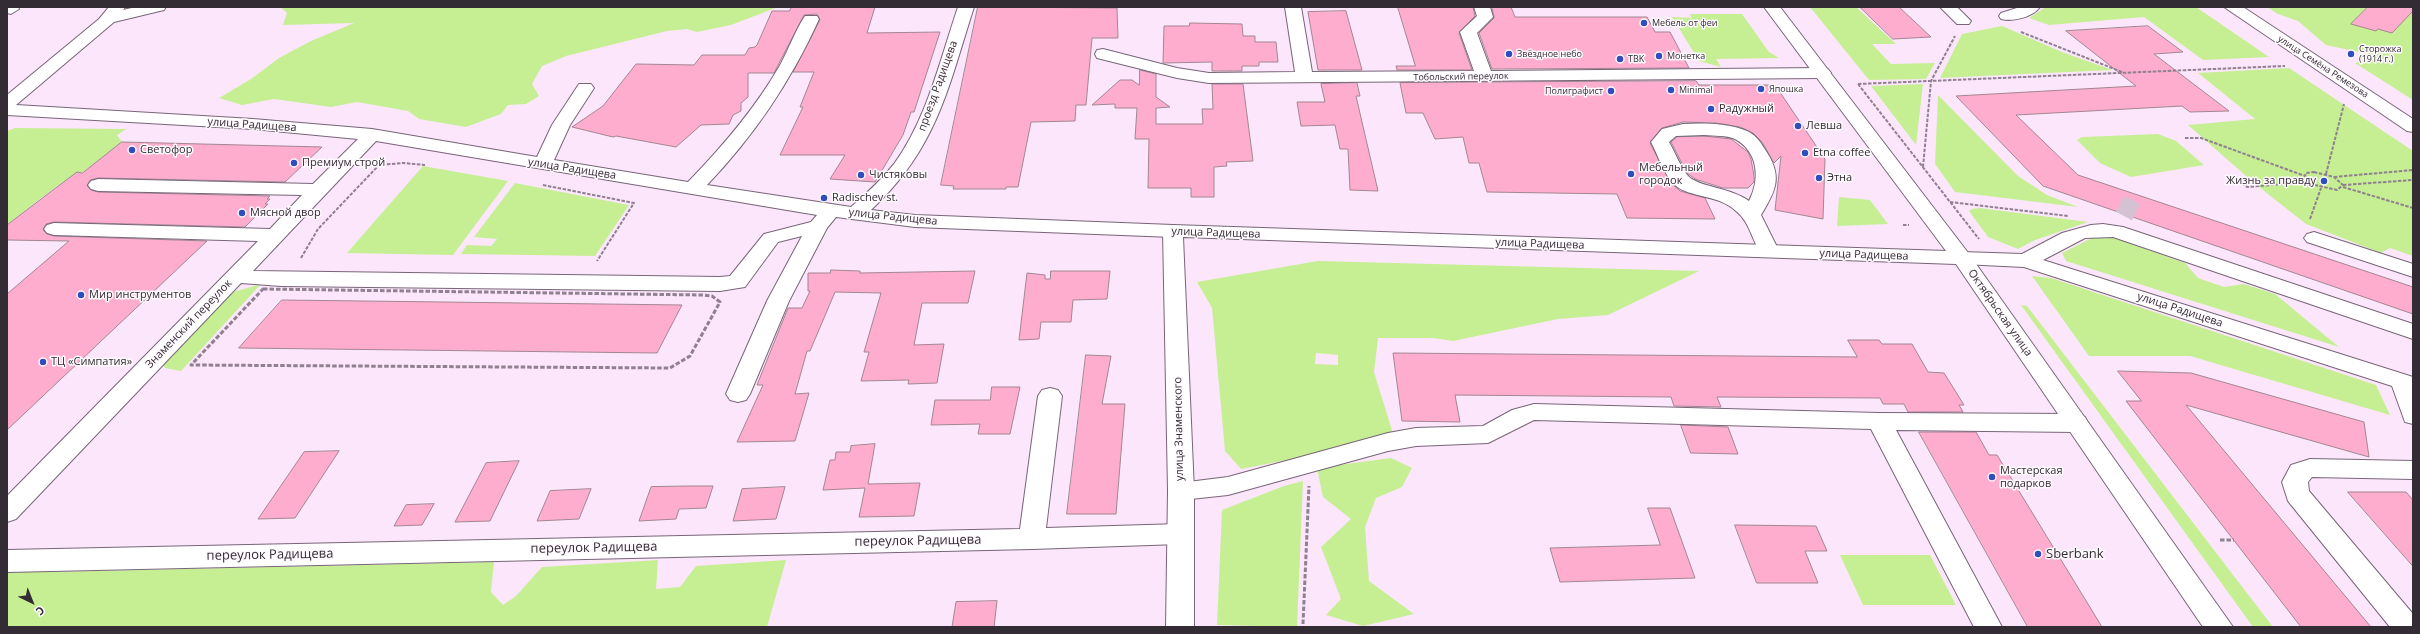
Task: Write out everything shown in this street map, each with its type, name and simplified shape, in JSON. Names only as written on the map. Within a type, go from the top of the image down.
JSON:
[{"type":"street","points":[[7,104],[112,13],[158,7]]},
{"type":"street","name":"проезд Радищева","points":[[855,214],[884,187],[902,167],[917,143],[927,122],[966,7]]},
{"type":"street","points":[[1293,7],[1304,78]]},
{"type":"street","points":[[1482,7],[1485,17],[1468,32],[1485,76]]},
{"type":"street","name":"Октябрьская улица","points":[[1772,7],[1962,258],[2219,627]]},
{"type":"street","points":[[1948,7],[1964,21]]},
{"type":"street","points":[[2007,16],[2019,14],[2032,7]]},
{"type":"street","name":"улица Семёна Ремезова","points":[[2232,7],[2413,127]]},
{"type":"street","points":[[692,189],[757,117],[789,68],[811,19]]},
{"type":"street","name":"Тобольский переулок","points":[[1103,54],[1194,76],[1304,78],[1822,73]]},
{"type":"street","points":[[543,164],[556,133],[585,88]]},
{"type":"street","name":"улица Радищева","points":[[7,110],[253,124],[372,135],[692,189],[824,218],[855,214],[922,221],[2026,261],[2408,384]]},
{"type":"street","points":[[1752,214],[1767,182],[1767,174],[1765,165],[1749,140],[1733,132],[1723,131],[1676,131],[1663,137],[1660,142],[1681,180],[1687,184],[1728,197],[1752,214],[1769,251]]},
{"type":"street","name":"Знаменский переулок","points":[[7,512],[372,135]]},
{"type":"street","points":[[98,185],[319,190]]},
{"type":"street","points":[[236,276],[276,284],[579,288],[720,284],[737,282],[770,238],[824,218]]},
{"type":"street","points":[[738,394],[778,301],[824,218]]},
{"type":"street","points":[[2026,261],[2070,235],[2114,225],[2413,332]]},
{"type":"street","points":[[54,229],[275,235]]},
{"type":"street","name":"улица Знаменского","points":[[1173,231],[1180,491],[1180,627]]},
{"type":"street","points":[[2311,231],[2413,271]]},
{"type":"street","points":[[2408,384],[2413,416]]},
{"type":"street","points":[[1032,539],[1050,396]]},
{"type":"street","points":[[1180,491],[1228,486],[1416,437],[1488,434],[1520,416],[1534,412],[1879,421],[2076,423]]},
{"type":"street","points":[[1879,421],[1988,627]]},
{"type":"street","points":[[2407,627],[2297,494],[2294,482],[2300,472],[2310,468],[2413,470]]},
{"type":"street","name":"переулок Радищева","points":[[7,561],[1032,539],[1180,534]]},
{"type":"path","points":[[1923,167],[1931,81],[1964,21]]},
{"type":"path","points":[[2019,32],[2124,73]]},
{"type":"path","points":[[1858,84],[2287,66]]},
{"type":"path","points":[[1854,78],[1980,240]]},
{"type":"path","points":[[2326,174],[2345,100]]},
{"type":"path","points":[[2185,138],[2201,138],[2305,176],[2308,182]]},
{"type":"path","points":[[276,284],[311,244],[318,228],[379,165],[403,163],[430,165]]},
{"type":"path","points":[[2334,177],[2413,170]]},
{"type":"path","points":[[2305,176],[2306,173],[2326,174],[2334,177],[2343,186],[2413,208]]},
{"type":"path","points":[[2234,177],[2247,187],[2308,182],[2321,188],[2337,190],[2343,186],[2413,180]]},
{"type":"path","points":[[537,184],[634,203],[579,288]]},
{"type":"path","points":[[2311,231],[2321,188]]},
{"type":"path","points":[[1950,202],[2094,219],[2114,225]]},
{"type":"path","points":[[276,284],[579,288],[702,295],[712,296],[720,302],[690,356],[670,368],[191,365],[262,289],[276,284]]},
{"type":"path","points":[[1301,466],[1310,485],[1303,624]]},
{"type":"path","points":[[2220,540],[2234,540]]},
{"type":"green space","points":[[280,7],[778,7],[731,25],[697,32],[687,29],[667,31],[566,56],[542,66],[532,84],[539,96],[526,104],[508,105],[501,114],[466,127],[419,119],[408,111],[357,102],[331,107],[274,99],[242,105],[219,98],[251,79],[279,58],[311,41],[354,23],[283,25],[287,13]]},
{"type":"green space","points":[[1810,7],[1856,7],[1896,44],[1872,44],[1891,64],[1935,63],[1926,79],[1869,80]]},
{"type":"green space","points":[[2046,7],[2196,7],[2269,57],[2203,60],[2144,17],[2049,25],[2029,18]]},
{"type":"green space","points":[[2267,7],[2368,7],[2352,24],[2376,31],[2413,11],[2413,100],[2355,63],[2371,58],[2368,54],[2326,45],[2298,21],[2278,14]]},
{"type":"green space","points":[[1690,14],[1742,14],[1769,52],[1779,58],[1716,59],[1721,67],[1699,61],[1672,17],[1692,18]]},
{"type":"green space","points":[[2002,26],[2062,52],[2112,70],[1940,78],[1962,34]]},
{"type":"green space","points":[[2289,68],[2413,151],[2413,256],[2390,248],[2381,253],[2306,224],[2254,183],[2188,125],[2255,119],[2198,73]]},
{"type":"green space","points":[[1923,84],[1916,145],[1871,86]]},
{"type":"green space","points":[[1938,95],[2018,176],[2047,195],[2078,207],[1955,192],[1935,164]]},
{"type":"green space","points":[[15,128],[126,129],[117,135],[122,142],[83,172],[67,179],[7,225],[7,131]]},
{"type":"green space","points":[[2158,134],[2176,141],[2204,165],[2131,177],[2100,163],[2077,140],[2082,137]]},
{"type":"green space","points":[[423,166],[508,181],[453,255],[347,253]]},
{"type":"green space","points":[[515,183],[629,205],[595,256],[461,254],[467,245],[491,246],[497,239],[474,237]]},
{"type":"green space","points":[[1839,197],[1870,200],[1888,224],[1837,226]]},
{"type":"green space","points":[[1980,208],[2088,222],[2035,240],[2018,249],[1988,237],[1969,211]]},
{"type":"green space","points":[[2094,237],[2114,238],[2185,263],[2198,278],[2224,287],[2244,284],[2275,294],[2339,347],[2066,261],[2062,253]]},
{"type":"green space","points":[[1318,261],[1699,271],[1608,315],[1558,319],[1453,341],[1433,338],[1378,338],[1374,372],[1394,437],[1340,446],[1313,455],[1241,469],[1225,451],[1212,308],[1197,282]],"holes":[[[1316,353],[1338,355],[1338,365],[1315,364]]]},
{"type":"green space","points":[[2032,276],[2051,278],[2376,385],[2390,415],[2190,356],[2089,356]]},
{"type":"green space","points":[[261,284],[181,371],[165,368],[163,365],[230,293]]},
{"type":"green space","points":[[2021,305],[2027,306],[2273,627],[2253,627]]},
{"type":"green space","points":[[1391,458],[1412,468],[1402,487],[1376,498],[1365,527],[1369,581],[1414,614],[1363,626],[1326,615],[1341,599],[1321,547],[1351,519],[1323,497],[1317,468]]},
{"type":"green space","points":[[1303,481],[1297,627],[1217,625],[1222,510],[1284,486]]},
{"type":"green space","points":[[1840,555],[1930,555],[1956,605],[1863,605]]},
{"type":"green space","points":[[658,560],[656,589],[680,587],[696,566],[786,560],[767,627],[7,627],[7,570],[23,566],[50,572],[494,562],[491,592],[503,605],[516,596],[542,567]]},
{"type":"building","points":[[792,7],[875,7],[867,33],[940,32],[914,112],[911,112],[903,135],[875,182],[830,179],[845,155],[780,155],[803,107],[800,107],[814,72],[793,72],[820,20],[817,14],[804,15],[774,73],[748,73],[748,97],[741,103],[741,111],[733,115],[729,124],[701,125],[676,147],[616,136],[613,137],[572,127],[603,106],[636,64],[694,65],[702,55],[745,55],[749,48],[757,45],[772,11],[789,11]]},
{"type":"building","points":[[978,7],[1117,8],[1118,38],[1092,38],[1086,105],[1076,105],[1075,121],[1031,122],[1018,187],[1006,187],[1006,189],[953,189],[954,186],[941,185]]},
{"type":"building","points":[[1398,7],[1473,7],[1475,16],[1459,33],[1472,70],[1397,70],[1396,66],[1415,66]]},
{"type":"building","points":[[1492,7],[1511,7],[1515,17],[1647,17],[1655,32],[1670,32],[1689,68],[1492,69],[1479,33],[1494,18]]},
{"type":"building","points":[[1860,7],[1899,7],[1931,37],[1893,39]]},
{"type":"building","points":[[2368,7],[2413,7],[2413,11],[2392,33],[2378,29],[2376,31],[2351,24]]},
{"type":"building","points":[[1346,11],[1362,70],[1318,70],[1308,12]]},
{"type":"building","points":[[1190,23],[1242,24],[1243,36],[1255,36],[1255,42],[1276,42],[1278,62],[1259,62],[1259,66],[1242,66],[1242,71],[1212,71],[1212,62],[1163,63],[1164,26],[1189,26]]},
{"type":"building","points":[[2148,26],[2183,52],[2154,54],[2229,111],[2190,112],[2182,106],[2016,115],[2078,175],[2413,287],[2413,314],[2043,186],[1956,96],[2136,86],[2066,31]]},
{"type":"building","points":[[1140,70],[1156,74],[1156,97],[1170,107],[1156,108],[1156,124],[1203,124],[1202,109],[1213,109],[1212,84],[1243,84],[1253,161],[1226,162],[1227,166],[1214,167],[1214,197],[1191,197],[1191,188],[1148,188],[1149,139],[1135,139],[1137,108],[1115,108],[1115,104],[1092,105],[1120,80],[1132,80],[1139,85]]},
{"type":"building","points":[[1696,81],[1699,85],[1775,85],[1825,159],[1823,219],[1775,210],[1781,156],[1774,163],[1762,142],[1753,133],[1740,127],[1716,123],[1683,122],[1662,128],[1650,143],[1670,182],[1680,191],[1705,198],[1715,219],[1627,218],[1617,194],[1487,192],[1479,163],[1469,163],[1463,137],[1435,139],[1423,113],[1406,113],[1400,83]]},
{"type":"building","points":[[1357,83],[1360,96],[1356,96],[1378,191],[1350,190],[1348,149],[1340,149],[1335,125],[1301,126],[1297,102],[1325,102],[1321,84]]},
{"type":"building","points":[[1704,136],[1731,139],[1748,152],[1751,159],[1754,182],[1748,188],[1723,188],[1695,179],[1687,173],[1671,142],[1677,137]]},
{"type":"building","points":[[122,142],[322,147],[285,182],[98,178],[90,180],[87,186],[91,190],[98,192],[270,196],[267,199],[270,199],[265,204],[268,204],[245,227],[54,222],[46,224],[43,230],[47,234],[54,236],[207,241],[7,430],[7,294],[69,241],[7,240],[7,225],[77,172],[82,173]]},
{"type":"building","points":[[831,270],[860,271],[860,273],[975,271],[968,303],[922,303],[914,345],[944,344],[937,383],[908,384],[909,380],[861,381],[869,352],[864,352],[881,293],[835,292],[810,351],[807,351],[795,394],[809,393],[795,441],[737,442],[763,385],[757,385],[788,308],[802,308],[810,291],[808,291],[808,273],[830,273]]},
{"type":"building","points":[[1051,271],[1110,271],[1107,299],[1073,300],[1071,322],[1041,322],[1039,339],[1019,340],[1027,273],[1045,275],[1045,279],[1050,279]]},
{"type":"building","points":[[282,300],[682,305],[657,353],[239,348]]},
{"type":"building","points":[[1848,340],[1879,340],[1882,344],[1912,344],[1928,372],[1944,373],[1964,405],[1959,405],[1963,412],[1908,412],[1904,404],[1883,404],[1880,398],[1717,397],[1721,407],[1674,406],[1671,397],[1455,395],[1460,422],[1402,421],[1393,353],[1857,357]]},
{"type":"building","points":[[1086,355],[1111,356],[1102,404],[1125,404],[1116,514],[1067,514]]},
{"type":"building","points":[[2118,371],[2191,373],[2364,422],[2369,457],[2186,405],[2371,627],[2301,627],[2126,401],[2141,401]]},
{"type":"building","points":[[992,387],[1020,387],[1010,434],[978,434],[980,424],[931,425],[935,400],[990,400]]},
{"type":"building","points":[[1681,425],[1728,427],[1738,454],[1691,453]]},
{"type":"building","points":[[1919,432],[1976,432],[1989,455],[1997,455],[2102,627],[2028,627]]},
{"type":"building","points":[[875,444],[868,484],[920,483],[914,516],[859,517],[865,488],[823,490],[830,460],[835,460],[836,452],[850,452],[851,446]]},
{"type":"building","points":[[339,451],[295,518],[258,519],[304,452]]},
{"type":"building","points":[[519,461],[490,521],[455,522],[486,463]]},
{"type":"building","points":[[713,486],[706,508],[679,509],[676,519],[639,521],[651,487]]},
{"type":"building","points":[[785,487],[776,519],[733,521],[742,489]]},
{"type":"building","points":[[591,489],[579,519],[537,521],[550,491]]},
{"type":"building","points":[[2348,492],[2406,492],[2413,500],[2413,566]]},
{"type":"building","points":[[434,504],[422,525],[394,526],[406,505]]},
{"type":"building","points":[[1648,508],[1670,508],[1695,578],[1560,582],[1550,548],[1660,545]]},
{"type":"building","points":[[1735,525],[1816,526],[1827,551],[1805,551],[1818,583],[1757,583]]},
{"type":"building","points":[[997,601],[994,627],[952,627],[956,602]]},
{"type":"tunnel","points":[[2124,216],[2135,195]]},
{"type":"place","name":"Мебель от феи","points":[[1644,23]]},
{"type":"place","name":"Звёздное небо","points":[[1509,54]]},
{"type":"place","name":"Сторожка (1914 г.)","points":[[2351,54]]},
{"type":"place","name":"Монетка","points":[[1659,56]]},
{"type":"place","name":"TBK","points":[[1620,59]]},
{"type":"place","name":"Япошка","points":[[1761,89]]},
{"type":"place","name":"Minimal","points":[[1671,90]]},
{"type":"place","name":"Полиграфист","points":[[1611,91]]},
{"type":"place","name":"Радужный","points":[[1711,109]]},
{"type":"place","name":"Левша","points":[[1798,126]]},
{"type":"place","name":"Светофор","points":[[132,150]]},
{"type":"place","name":"Etna coffee","points":[[1805,153]]},
{"type":"place","name":"Премиум строй","points":[[294,163]]},
{"type":"place","name":"Мебельный городок","points":[[1631,174]]},
{"type":"place","name":"Чистяковы","points":[[861,175]]},
{"type":"place","name":"Этна","points":[[1819,178]]},
{"type":"place","name":"Жизнь за правду","points":[[2324,181]]},
{"type":"place","name":"Radischev st.","points":[[824,198]]},
{"type":"place","name":"Мясной двор","points":[[242,213]]},
{"type":"place","name":"Мир инструментов","points":[[81,295]]},
{"type":"place","name":"ТЦ «Симпатия»","points":[[43,362]]},
{"type":"place","name":"Мастерская подарков","points":[[1992,477]]},
{"type":"place","name":"Sberbank","points":[[2038,554]]}]
